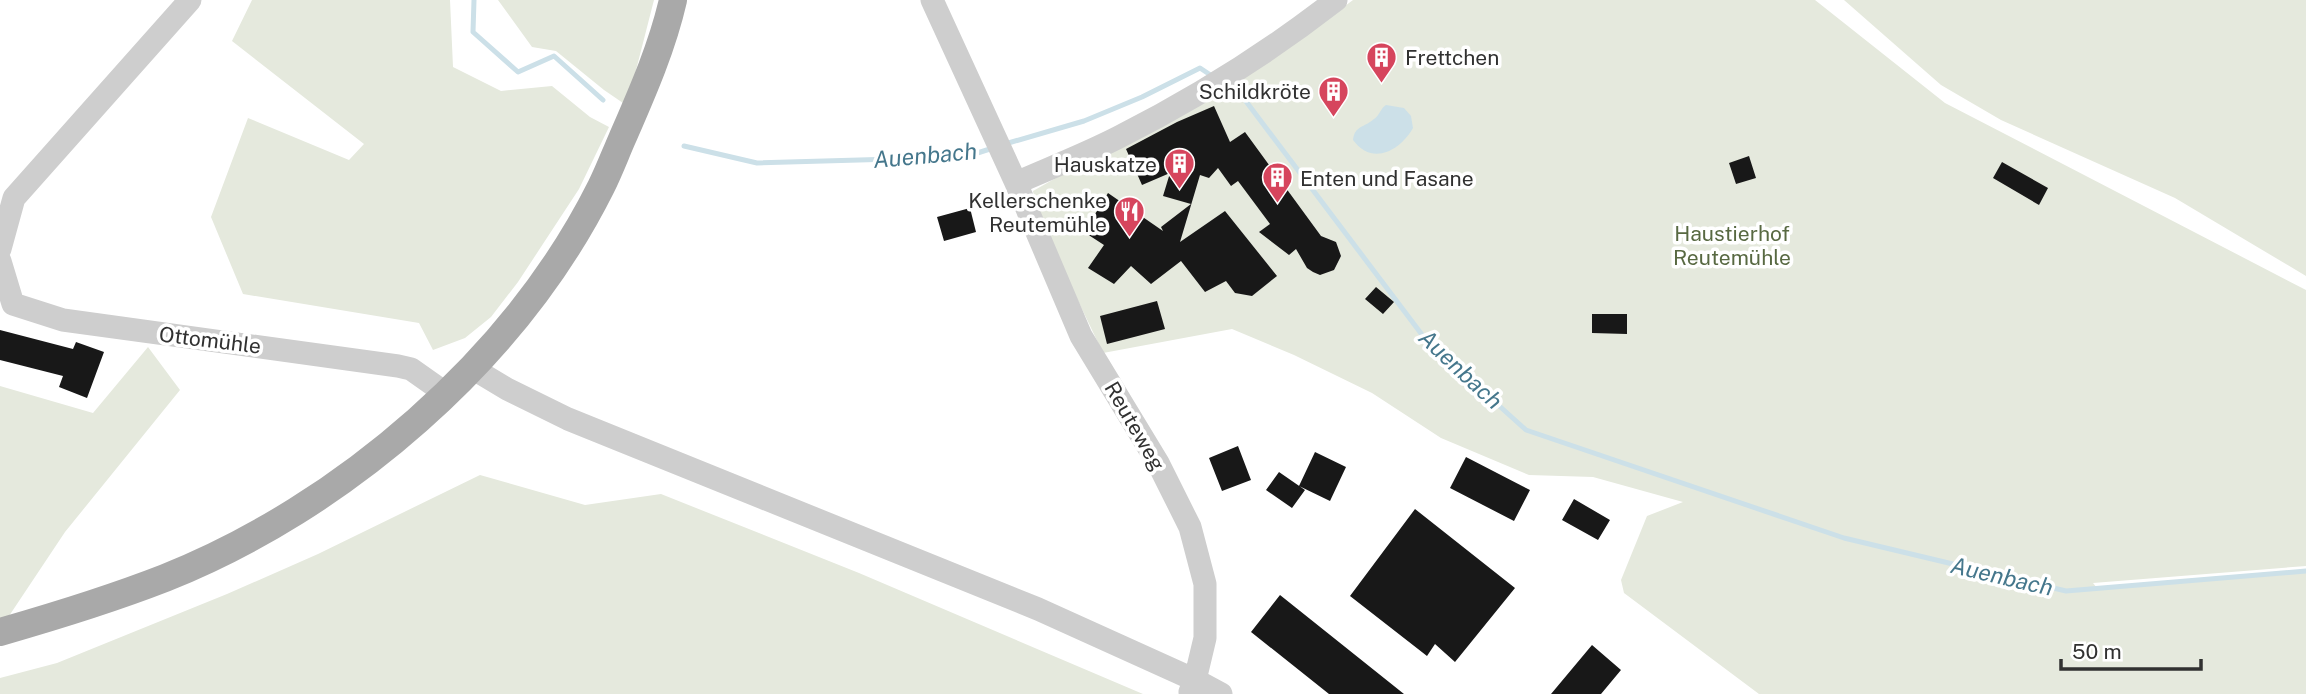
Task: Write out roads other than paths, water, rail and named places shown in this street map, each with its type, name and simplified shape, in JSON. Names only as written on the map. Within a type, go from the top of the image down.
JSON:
[{"type":"main road","points":[[0,632],[71,612],[166,577],[256,534],[316,498],[365,464],[472,368],[528,302],[564,250],[600,188],[643,92],[673,0]]},
{"type":"street","points":[[0,249],[14,198],[190,0]]},
{"type":"street","name":"Reuteweg","points":[[932,0],[1012,173],[1081,335],[1158,463],[1191,527],[1205,584],[1205,638],[1192,687]]},
{"type":"street","points":[[1012,173],[1118,138],[1248,64],[1336,0]]},
{"type":"street","name":"Ottomühle","points":[[0,261],[13,304],[63,320],[398,366],[411,369],[445,393]]},
{"type":"street","points":[[472,368],[507,389],[568,419],[1038,609],[1192,687],[1221,694]]},
{"type":"waterway","name":"Auenbach","points":[[474,0],[473,32],[518,72],[554,56],[603,100]]},
{"type":"waterway","name":"Auenbach","points":[[1005,144],[1084,121],[1142,97],[1200,68],[1212,76]]},
{"type":"waterway","name":"Auenbach","points":[[1226,86],[1242,96],[1426,340],[1526,430],[1844,538],[2066,591],[2306,571]]},
{"type":"waterway","name":"Auenbach","points":[[684,146],[757,163],[965,157],[993,148]]},
{"type":"place","name":"Frettchen","points":[[1382,84]]},
{"type":"place","name":"Schildkröte","points":[[1334,118]]},
{"type":"place","name":"Hauskatze","points":[[1180,191]]},
{"type":"place","name":"Enten und Fasane","points":[[1277,205]]},
{"type":"place","name":"Kellerschenke Reutemühle","points":[[1130,239]]},
{"type":"park label","name":"Haustierhof Reutemühle","points":[[1732,245]]}]
